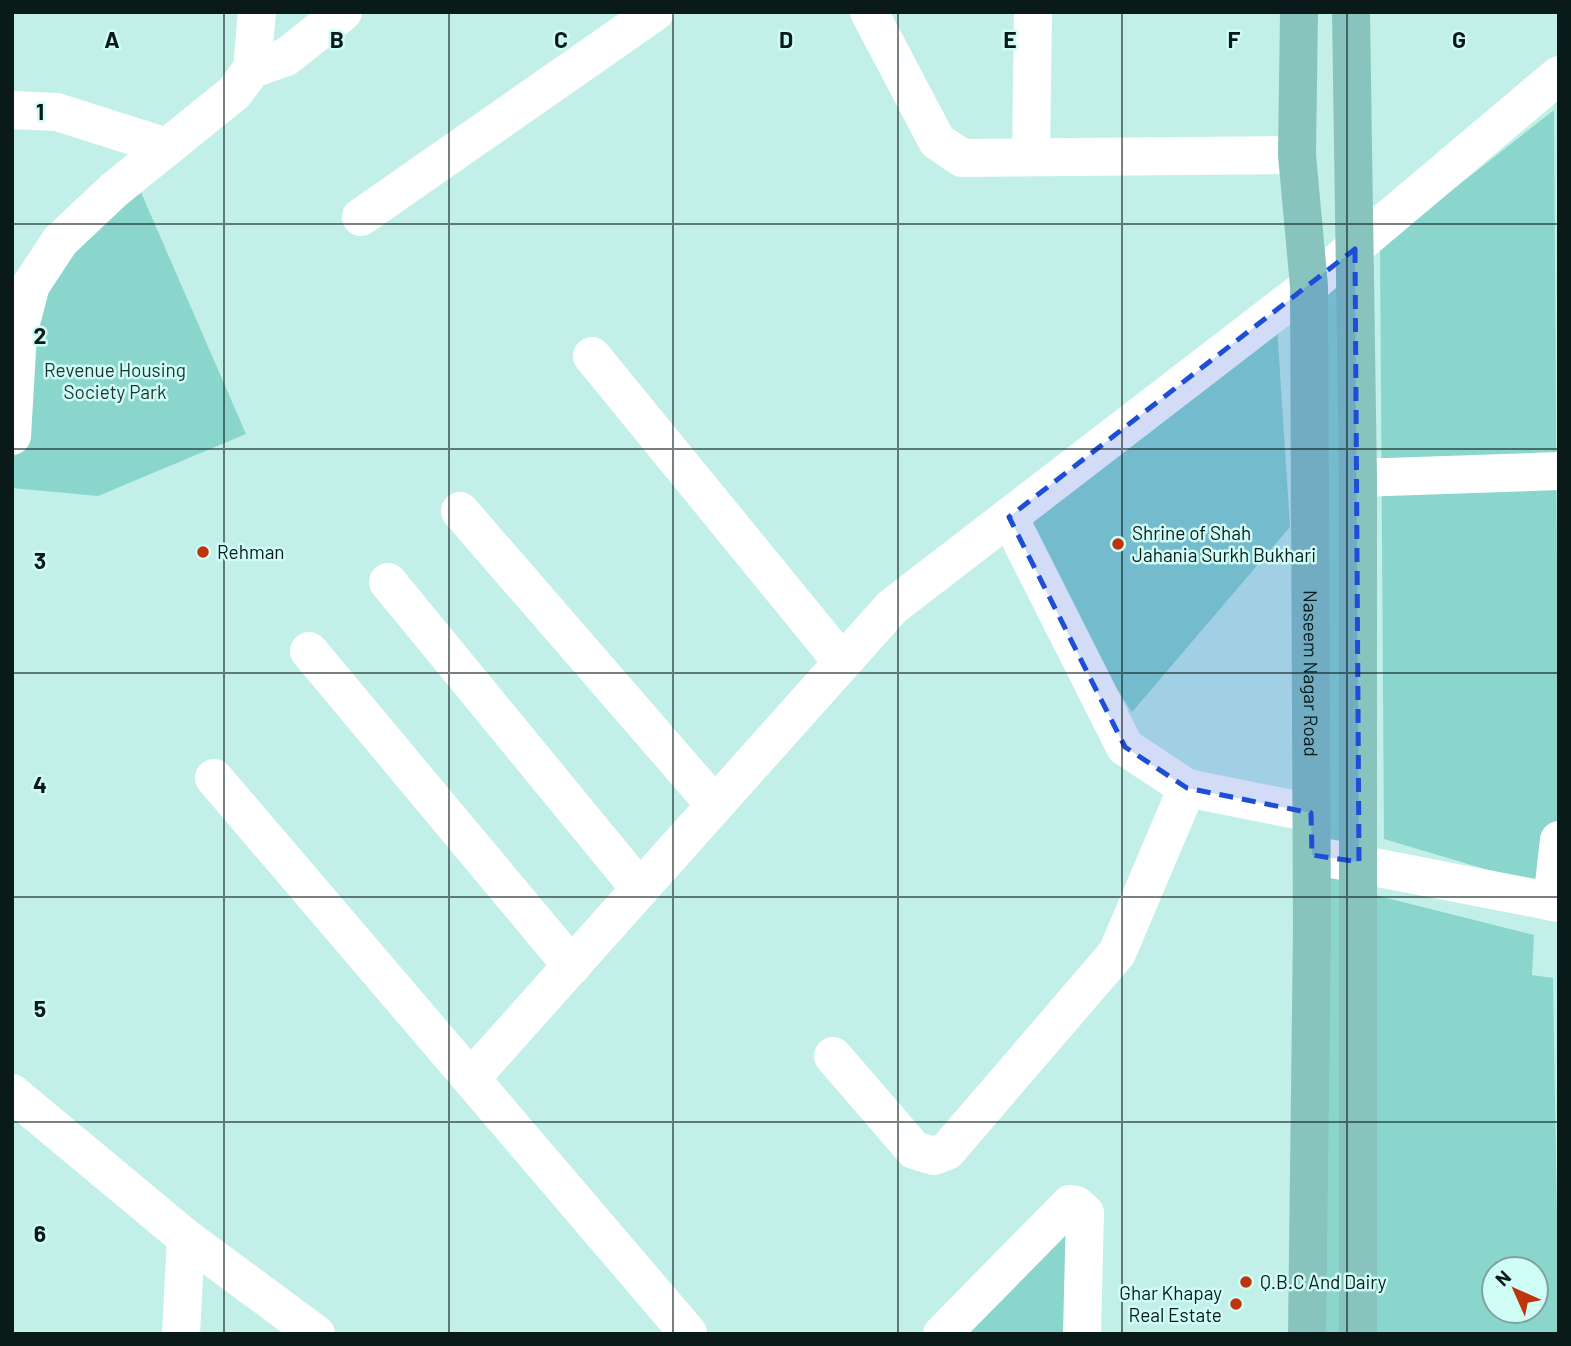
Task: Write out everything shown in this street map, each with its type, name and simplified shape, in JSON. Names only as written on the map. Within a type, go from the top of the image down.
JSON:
[{"type":"main road","name":"Naseem Nagar Road","points":[[1299,12],[1297,155],[1309,286],[1312,855],[1307,1334]]},
{"type":"main road","points":[[1351,12],[1358,478],[1358,1334]]},
{"type":"street","points":[[12,436],[15,333],[31,285],[60,242],[114,190],[234,93],[252,69],[257,12]]},
{"type":"street","points":[[252,69],[286,57],[343,12]]},
{"type":"street","points":[[361,216],[655,12]]},
{"type":"street","points":[[869,12],[937,141],[962,158],[1297,155]]},
{"type":"street","points":[[1031,157],[1033,12]]},
{"type":"street","points":[[472,1077],[892,607],[1309,286],[1559,75]]},
{"type":"street","points":[[12,110],[57,112],[167,147]]},
{"type":"street","points":[[592,356],[842,663]]},
{"type":"street","points":[[1358,478],[1559,471]]},
{"type":"street","points":[[460,511],[715,805]]},
{"type":"street","points":[[1009,517],[1125,747],[1187,788],[1311,813]]},
{"type":"street","points":[[388,582],[640,889]]},
{"type":"street","points":[[309,651],[572,966]]},
{"type":"street","points":[[214,778],[688,1333]]},
{"type":"street","points":[[833,1056],[914,1150],[934,1156],[947,1151],[1117,953],[1187,788]]},
{"type":"street","points":[[1312,855],[1359,862],[1555,903],[1559,840]]},
{"type":"street","points":[[12,1093],[186,1238],[316,1334]]},
{"type":"street","points":[[942,1334],[1070,1204],[1076,1205],[1085,1213],[1082,1334]]},
{"type":"street","points":[[181,1334],[186,1238]]},
{"type":"highlighted area","points":[[1355,249],[1359,862],[1312,855],[1311,813],[1187,788],[1125,747],[1009,517]]},
{"type":"green space","points":[[1554,110],[1559,891],[1384,839],[1380,247]]},
{"type":"green space","name":"Revenue Housing Society Park","points":[[133,174],[246,434],[98,496],[12,488],[12,436],[31,285]]},
{"type":"green space","points":[[1355,249],[1359,891],[1534,935],[1532,975],[1553,978],[1559,1334],[1304,1334],[1309,286]]},
{"type":"green space","points":[[1276,311],[1290,527],[1132,712],[1006,520]]},
{"type":"green space","points":[[1070,1204],[1085,1334],[942,1334]]},
{"type":"place","name":"Shrine of Shah Jahania Surkh Bukhari","points":[[1118,544]]},
{"type":"place","name":"Rehman","points":[[203,552]]},
{"type":"place","name":"Q.B.C And Dairy","points":[[1246,1282]]},
{"type":"place","name":"Ghar Khapay Real Estate","points":[[1236,1304]]}]
